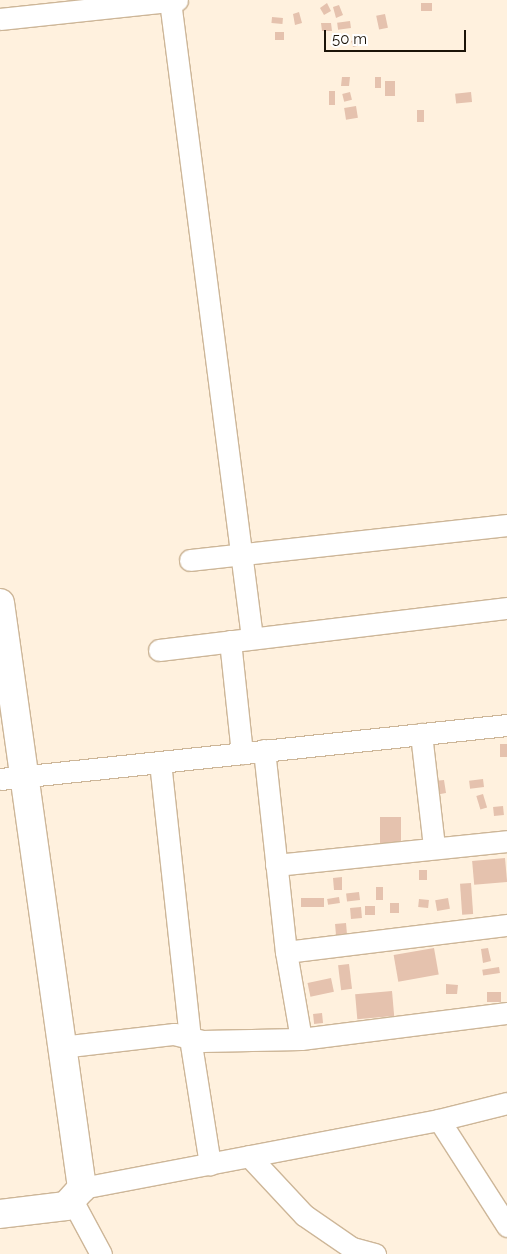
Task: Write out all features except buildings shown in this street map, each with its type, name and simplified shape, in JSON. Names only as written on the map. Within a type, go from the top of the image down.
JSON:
[{"type":"main road","points":[[0,603],[13,777],[61,1047],[78,1195],[0,1214]]},
{"type":"street","points":[[0,19],[173,0],[244,553],[252,638]]},
{"type":"street","points":[[190,560],[507,525]]},
{"type":"street","points":[[159,650],[507,608]]},
{"type":"street","points":[[230,641],[242,753]]},
{"type":"street","points":[[13,777],[507,725]]},
{"type":"street","points":[[421,734],[434,846]]},
{"type":"street","points":[[264,750],[286,952],[301,1039]]},
{"type":"street","points":[[160,762],[190,1038],[210,1164]]},
{"type":"street","points":[[276,865],[434,846],[507,841]]},
{"type":"street","points":[[286,952],[507,925]]},
{"type":"street","points":[[61,1047],[174,1034],[190,1038],[301,1039],[507,1014]]},
{"type":"street","points":[[101,1254],[78,1195],[210,1164],[439,1120],[507,1103]]},
{"type":"street","points":[[439,1120],[507,1226]]},
{"type":"street","points":[[249,1156],[304,1215],[352,1248],[376,1254]]}]
